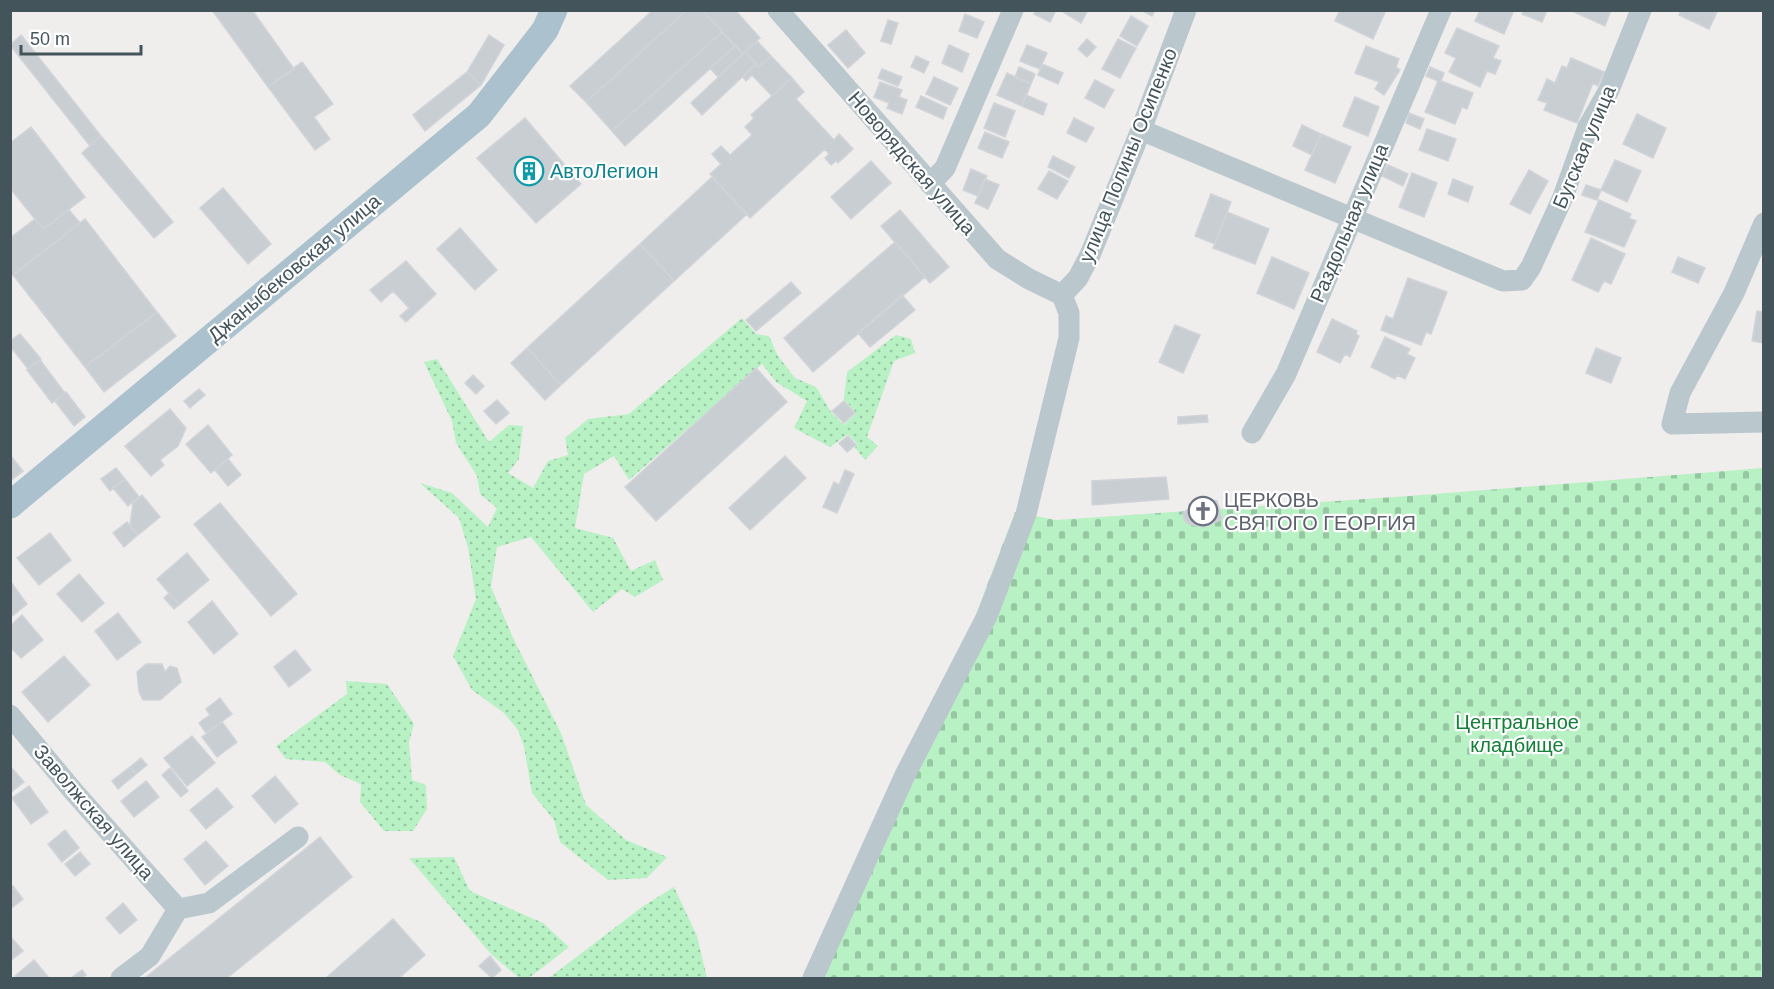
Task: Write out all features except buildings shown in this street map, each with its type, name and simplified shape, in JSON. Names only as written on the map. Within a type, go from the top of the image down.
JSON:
[{"type":"main road","name":"Джаныбековская улица","points":[[10,505],[479,115],[545,30],[554,10]]},
{"type":"street","name":"Новорядская улица","points":[[777,10],[796,19],[930,184],[997,259],[1029,279],[1062,295]]},
{"type":"street","points":[[930,184],[945,168],[1013,10]]},
{"type":"street","name":"улица Полины Осипенко","points":[[1062,295],[1078,278],[1090,255],[1141,130],[1186,10]]},
{"type":"street","name":"Раздольная улица","points":[[1252,433],[1286,374],[1441,10]]},
{"type":"street","name":"Бугская улица","points":[[1351,217],[1503,281],[1522,280],[1531,267],[1563,197],[1588,127],[1609,90],[1641,10]]},
{"type":"street","points":[[1141,130],[1351,217]]},
{"type":"street","points":[[1764,223],[1734,293],[1680,393],[1672,424],[1764,422]]},
{"type":"street","points":[[813,978],[905,775],[987,616],[1026,514],[1069,338],[1069,313],[1062,295]]},
{"type":"street","name":"Заволжская улица","points":[[10,715],[74,792],[178,909]]},
{"type":"street","points":[[121,978],[150,956],[178,909],[209,903],[298,837]]},
{"type":"green space","points":[[742,318],[756,334],[769,336],[778,356],[795,378],[816,387],[831,412],[844,425],[856,413],[844,399],[847,372],[896,335],[911,339],[915,353],[894,361],[867,437],[878,446],[865,460],[855,448],[857,444],[848,434],[830,447],[794,428],[807,401],[776,382],[762,364],[629,480],[614,456],[584,474],[575,528],[613,538],[631,571],[655,560],[663,580],[635,597],[622,589],[593,612],[531,537],[497,547],[491,587],[515,642],[561,733],[586,805],[626,840],[667,857],[647,878],[608,880],[560,842],[554,820],[532,793],[524,747],[518,730],[504,713],[472,690],[453,656],[476,599],[468,548],[459,518],[420,483],[452,493],[488,527],[497,508],[480,494],[477,476],[456,443],[452,421],[424,362],[437,359],[489,442],[509,425],[523,426],[519,459],[508,473],[533,488],[548,461],[568,455],[565,438],[588,419],[629,414]]},
{"type":"green space","name":"Центральное кладбище","points":[[1763,468],[1763,978],[820,978],[973,622],[1015,512],[1056,520],[1409,496]]},
{"type":"green space","points":[[346,681],[387,684],[414,724],[409,742],[412,780],[426,785],[427,809],[413,831],[384,831],[360,802],[361,784],[340,775],[325,762],[286,759],[276,746],[347,694]]},
{"type":"green space","points":[[454,857],[470,891],[543,923],[569,947],[529,978],[519,978],[491,954],[409,858]]},
{"type":"green space","points":[[674,887],[697,936],[707,978],[549,978],[642,907]]},
{"type":"place","name":"АвтоЛегион","points":[[529,171]]},
{"type":"place","name":"ЦЕРКОВЬ СВЯТОГО ГЕОРГИЯ","points":[[1203,511]]}]
